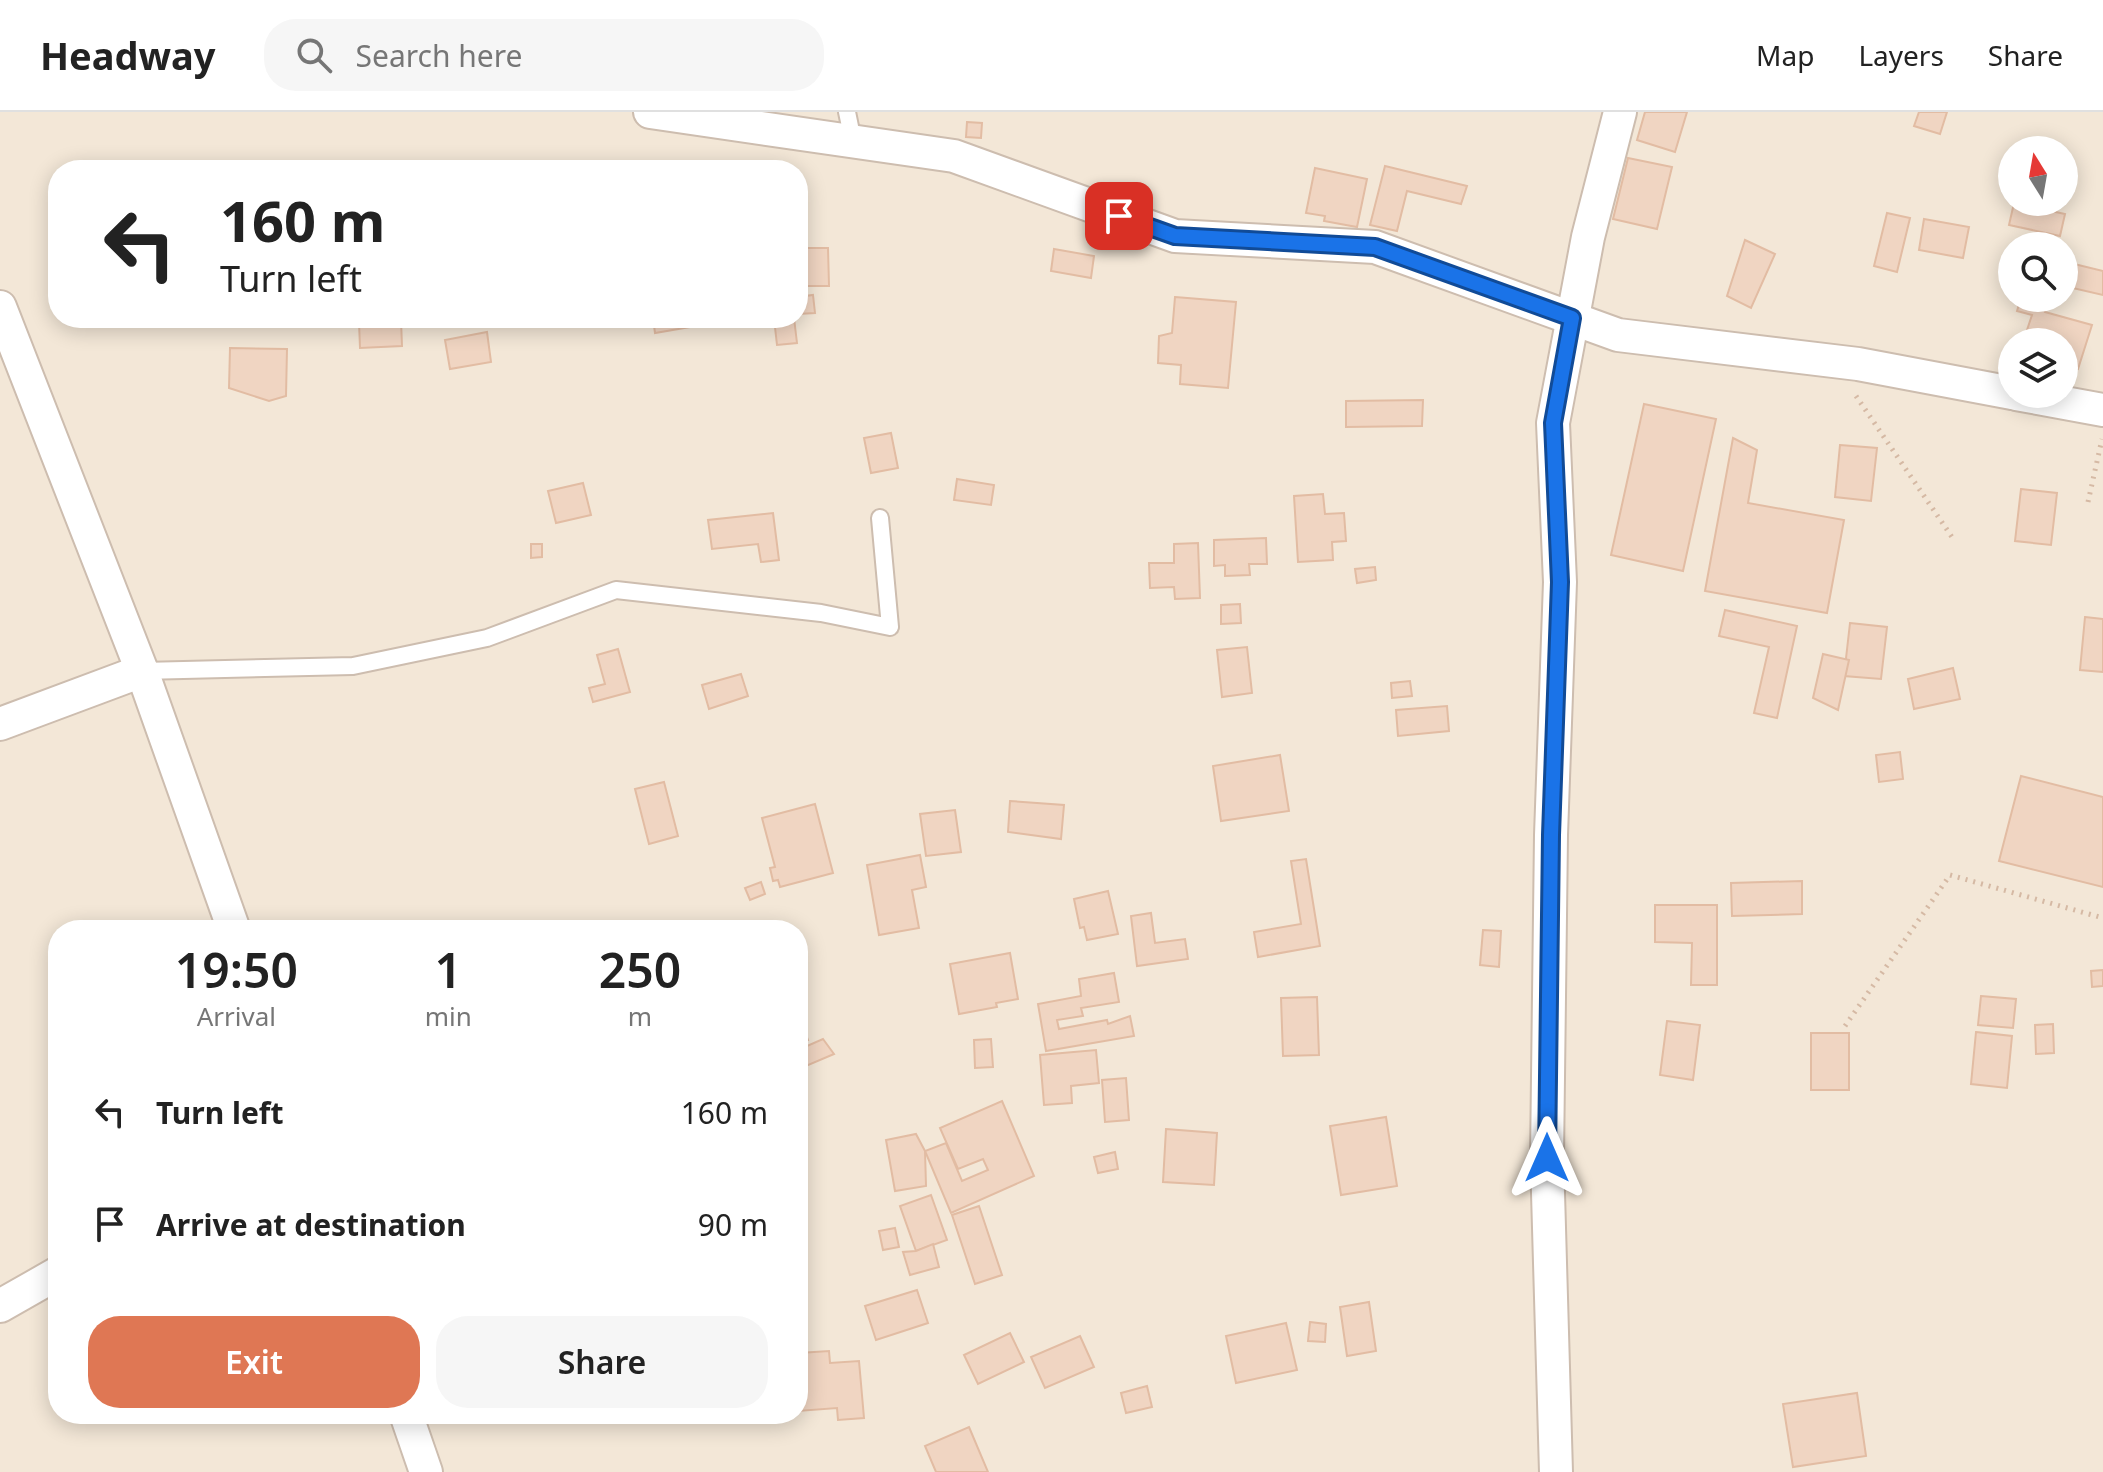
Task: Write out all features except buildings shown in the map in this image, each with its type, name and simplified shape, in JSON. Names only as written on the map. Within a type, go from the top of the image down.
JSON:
[{"type":"street","points":[[650,112],[850,127],[954,156],[1175,236],[1375,247],[1618,335],[1833,362],[1998,391]]},
{"type":"street","points":[[1556,1472],[1547,1158],[1551,835],[1560,582],[1553,423],[1588,237],[1620,112]]},
{"type":"street","points":[[0,307],[142,671],[230,920]]},
{"type":"street","points":[[2078,406],[2103,410]]},
{"type":"street","points":[[0,724],[142,671]]},
{"type":"street","points":[[0,1306],[48,1279]]},
{"type":"street","points":[[409,1424],[426,1472]]},
{"type":"lane","points":[[142,671],[353,666],[487,638],[616,590],[821,613],[890,627],[880,518]]},
{"type":"path","points":[[1833,362],[1954,540]]},
{"type":"path","points":[[2088,502],[2103,434]]},
{"type":"path","points":[[1845,1026],[1950,875],[2103,918]]},
{"type":"shaded area","points":[[0,112],[2103,112],[2103,1472],[0,1472]]},
{"type":"route","points":[[1119,216],[1175,236],[1375,247],[1572,318],[1553,423],[1560,582],[1551,835],[1547,1158]]}]
